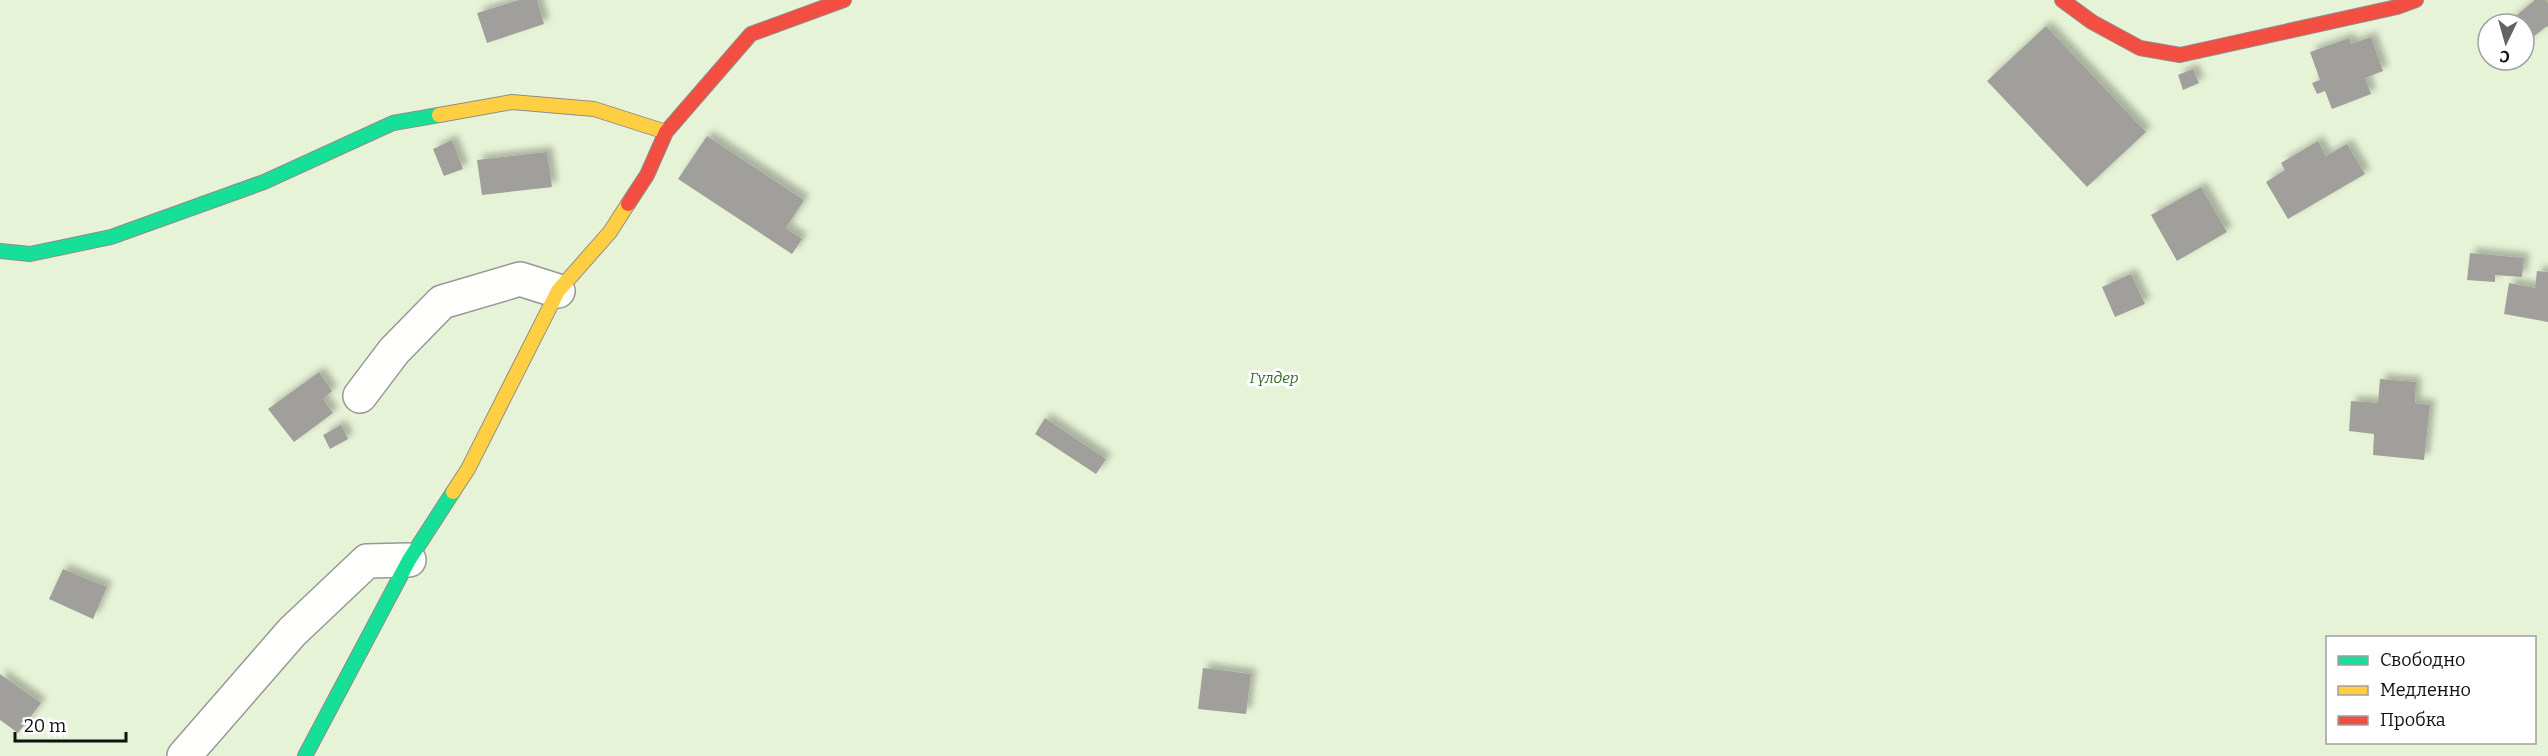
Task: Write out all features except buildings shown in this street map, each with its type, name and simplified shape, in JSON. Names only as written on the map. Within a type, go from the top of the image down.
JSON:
[{"type":"street","points":[[305,756],[409,560],[468,469],[558,291],[610,232],[647,175],[666,132],[750,34],[844,0]]},
{"type":"street","points":[[2062,0],[2092,22],[2140,48],[2180,55],[2397,7],[2416,0]]},
{"type":"street","points":[[0,251],[30,254],[111,237],[264,182],[393,123],[415,119],[512,102],[594,109],[666,132]]},
{"type":"street","points":[[360,396],[394,351],[442,302],[520,279],[558,291]]},
{"type":"street","points":[[184,756],[292,632],[367,561],[409,560]]},
{"type":"green space","name":"Гүлдер","points":[[0,0],[2548,0],[2548,756],[0,756]]},
{"type":"traffic: fast","points":[[0,251],[30,254],[111,237],[264,182],[393,123],[439,115]]},
{"type":"traffic: fast","points":[[305,756],[409,560],[453,492]]},
{"type":"traffic: slow","points":[[439,115],[512,102],[594,109],[666,132]]},
{"type":"traffic: slow","points":[[453,492],[468,469],[558,291],[610,232],[628,204]]},
{"type":"traffic: jam","points":[[628,204],[647,175],[666,132],[751,34],[844,0]]},
{"type":"traffic: jam","points":[[2062,0],[2092,22],[2140,48],[2180,55],[2397,7],[2416,0]]}]
